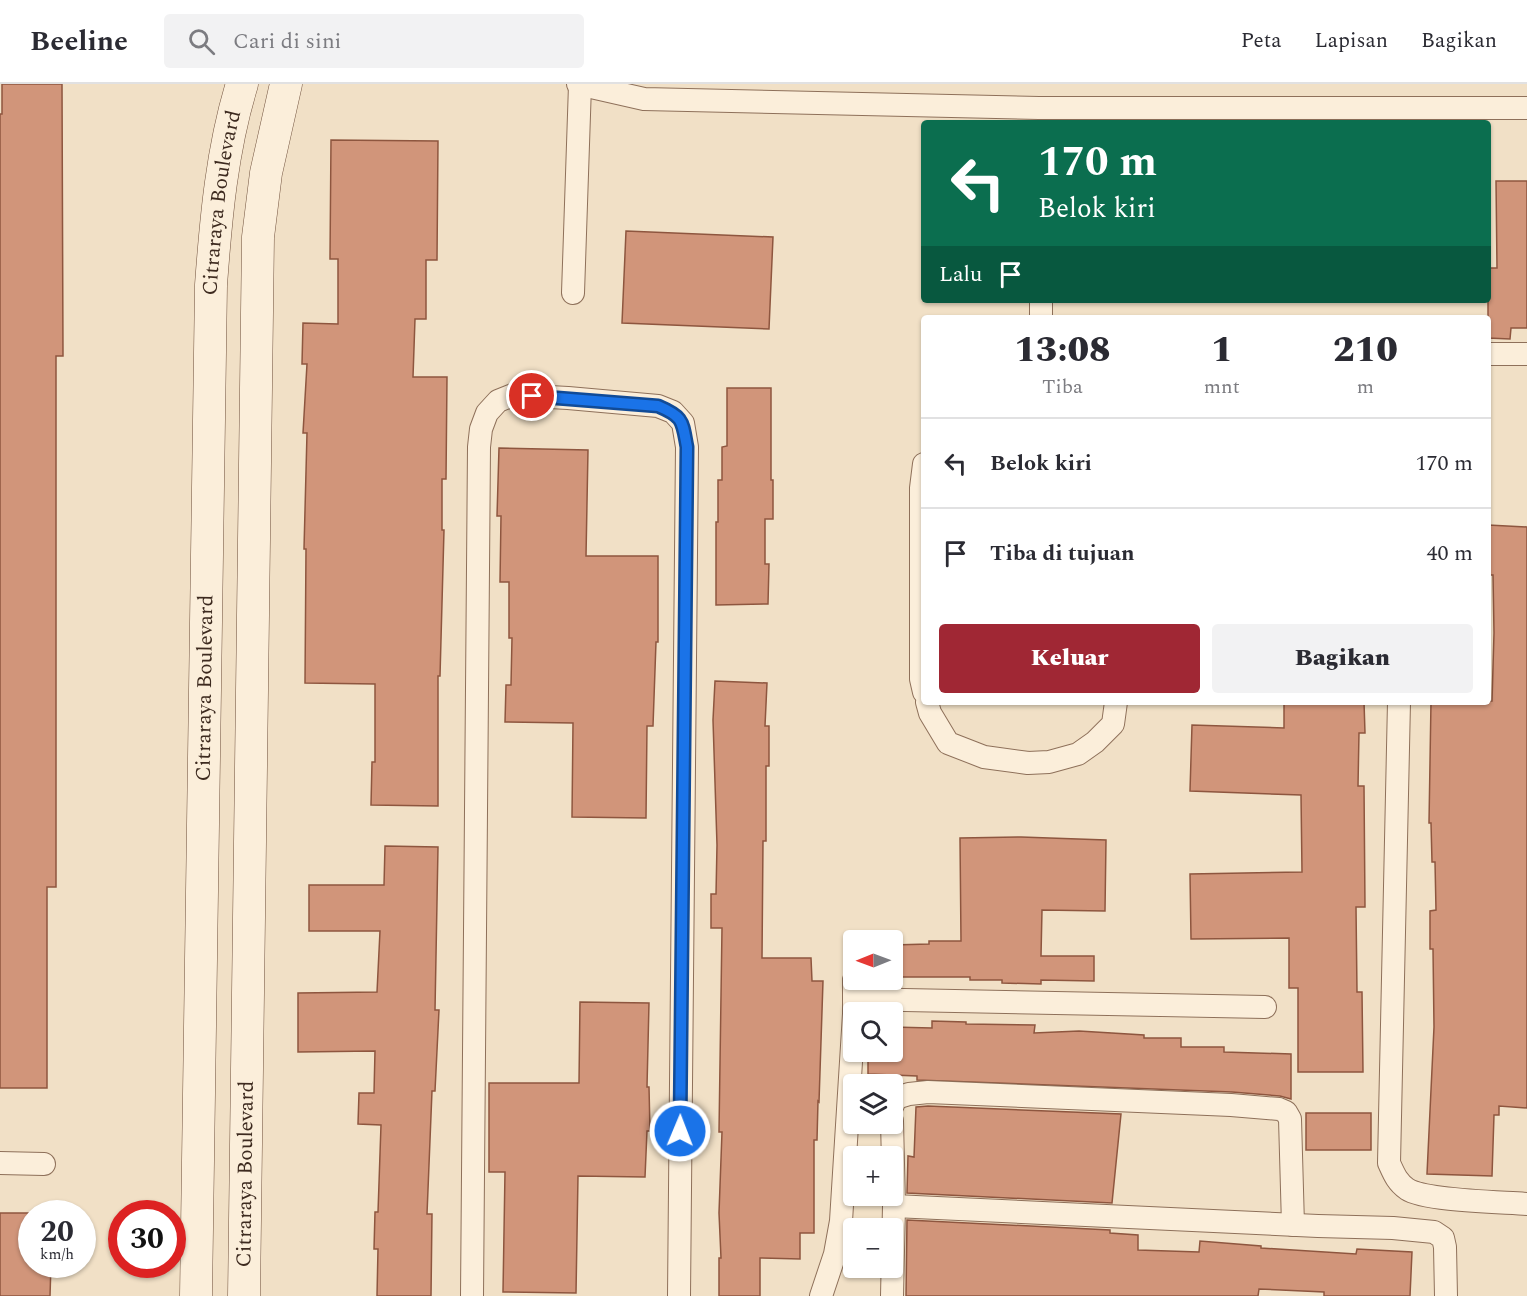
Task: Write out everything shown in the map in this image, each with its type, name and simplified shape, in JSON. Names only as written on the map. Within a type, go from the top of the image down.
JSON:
[{"type":"main road","name":"Citraraya Boulevard","points":[[196,1296],[211,285],[218,196],[235,106],[242,84]]},
{"type":"main road","name":"Citraraya Boulevard","points":[[244,1296],[258,237],[266,173],[285,84]]},
{"type":"street","points":[[573,293],[579,85],[644,99],[1039,116],[1527,108]]},
{"type":"street","points":[[1491,354],[1527,354]]},
{"type":"street","points":[[472,1296],[479,447],[481,429],[487,413],[498,401],[513,395],[658,406],[672,412],[683,423],[687,459],[679,1296]]},
{"type":"street","points":[[921,488],[921,680]]},
{"type":"street","points":[[928,705],[930,713],[948,743],[984,757],[1028,763],[1049,762],[1078,754],[1095,742],[1113,724],[1116,705]]},
{"type":"street","points":[[1399,705],[1389,1163],[1396,1179],[1409,1190],[1432,1196],[1527,1204]]},
{"type":"street","points":[[821,1296],[835,1254],[841,1221],[854,1001],[1265,1007]]},
{"type":"street","points":[[903,1096],[928,1092],[1280,1109],[1286,1112],[1290,1119],[1293,1225]]},
{"type":"street","points":[[0,1163],[44,1164]]},
{"type":"street","points":[[892,1296],[894,1206],[1394,1228],[1439,1233],[1445,1247],[1446,1296]]},
{"type":"building","points":[[2,84],[62,84],[63,356],[56,356],[56,887],[47,887],[47,1088],[0,1088],[0,114],[2,114]]},
{"type":"building","points":[[331,140],[438,141],[437,260],[426,260],[426,319],[415,319],[413,377],[447,377],[446,479],[442,479],[442,530],[444,530],[440,676],[438,676],[438,806],[371,805],[372,762],[375,762],[375,684],[305,683],[306,549],[304,549],[307,433],[303,433],[307,364],[302,364],[303,323],[338,324],[338,259],[330,259]]},
{"type":"building","points":[[1496,181],[1527,181],[1527,328],[1511,328],[1510,339],[1491,338],[1491,315],[1488,315],[1488,303],[1491,303],[1491,268],[1497,268]]},
{"type":"building","points":[[626,231],[773,237],[769,329],[622,323]]},
{"type":"building","points":[[727,388],[771,388],[773,519],[765,519],[765,564],[769,564],[768,604],[716,605],[718,480],[722,480],[722,447],[727,446]]},
{"type":"building","points":[[499,448],[588,450],[586,556],[658,556],[658,642],[656,642],[653,726],[647,726],[646,818],[572,817],[573,723],[505,722],[506,685],[511,685],[512,638],[509,638],[509,582],[500,582],[501,516],[497,516]]},
{"type":"building","points":[[1491,525],[1527,527],[1527,1108],[1499,1106],[1499,1115],[1494,1115],[1492,1176],[1427,1174],[1434,1027],[1430,911],[1436,910],[1435,862],[1432,862],[1431,823],[1429,823],[1431,705],[1491,705],[1494,633],[1493,575],[1491,575]]},
{"type":"building","points":[[715,681],[767,683],[765,726],[769,726],[769,766],[766,766],[766,841],[763,841],[762,958],[811,958],[812,981],[823,981],[817,1140],[814,1140],[814,1233],[800,1233],[800,1259],[760,1258],[760,1296],[719,1296],[722,928],[711,928],[711,894],[716,894],[717,845],[713,720]]},
{"type":"building","points":[[1284,705],[1364,705],[1365,733],[1359,733],[1358,786],[1364,786],[1365,907],[1356,907],[1357,992],[1362,992],[1363,1072],[1298,1072],[1298,988],[1289,988],[1289,938],[1191,939],[1190,874],[1302,872],[1301,795],[1190,791],[1192,725],[1284,728]]},
{"type":"building","points":[[1021,837],[1106,840],[1105,911],[1042,910],[1041,956],[1094,956],[1094,981],[1041,980],[1041,984],[970,980],[970,977],[903,977],[903,945],[929,944],[929,941],[961,941],[960,838]]},
{"type":"building","points":[[385,846],[438,847],[435,1010],[439,1010],[435,1091],[432,1091],[427,1214],[432,1214],[431,1296],[377,1296],[378,1249],[374,1249],[375,1212],[378,1212],[381,1125],[358,1124],[359,1093],[374,1093],[375,1051],[298,1052],[298,993],[377,992],[380,931],[309,931],[309,885],[384,885]]},
{"type":"building","points":[[580,1002],[649,1003],[647,1087],[649,1087],[650,1131],[647,1131],[645,1177],[578,1176],[576,1293],[503,1292],[505,1172],[489,1172],[489,1083],[579,1083]]},
{"type":"building","points":[[932,1021],[1035,1025],[1034,1033],[1079,1031],[1144,1035],[1144,1038],[1181,1038],[1181,1047],[1224,1047],[1224,1052],[1291,1054],[1291,1099],[1232,1092],[917,1080],[917,1076],[903,1074],[868,1074],[868,1062],[903,1062],[903,1027],[932,1028]]},
{"type":"building","points":[[916,1107],[1121,1114],[1112,1203],[907,1193],[908,1156],[914,1157]]},
{"type":"building","points":[[1306,1113],[1371,1113],[1371,1150],[1306,1150]]},
{"type":"building","points":[[0,1213],[18,1213],[18,1278],[51,1278],[50,1296],[0,1296]]},
{"type":"building","points":[[907,1220],[1110,1230],[1110,1233],[1138,1235],[1138,1250],[1199,1252],[1200,1241],[1261,1246],[1261,1248],[1356,1254],[1357,1249],[1412,1252],[1410,1296],[1324,1296],[1324,1292],[1259,1289],[1258,1296],[906,1296]]},
{"type":"route","points":[[532,396],[658,406],[672,412],[683,423],[687,447],[680,1131]]}]
